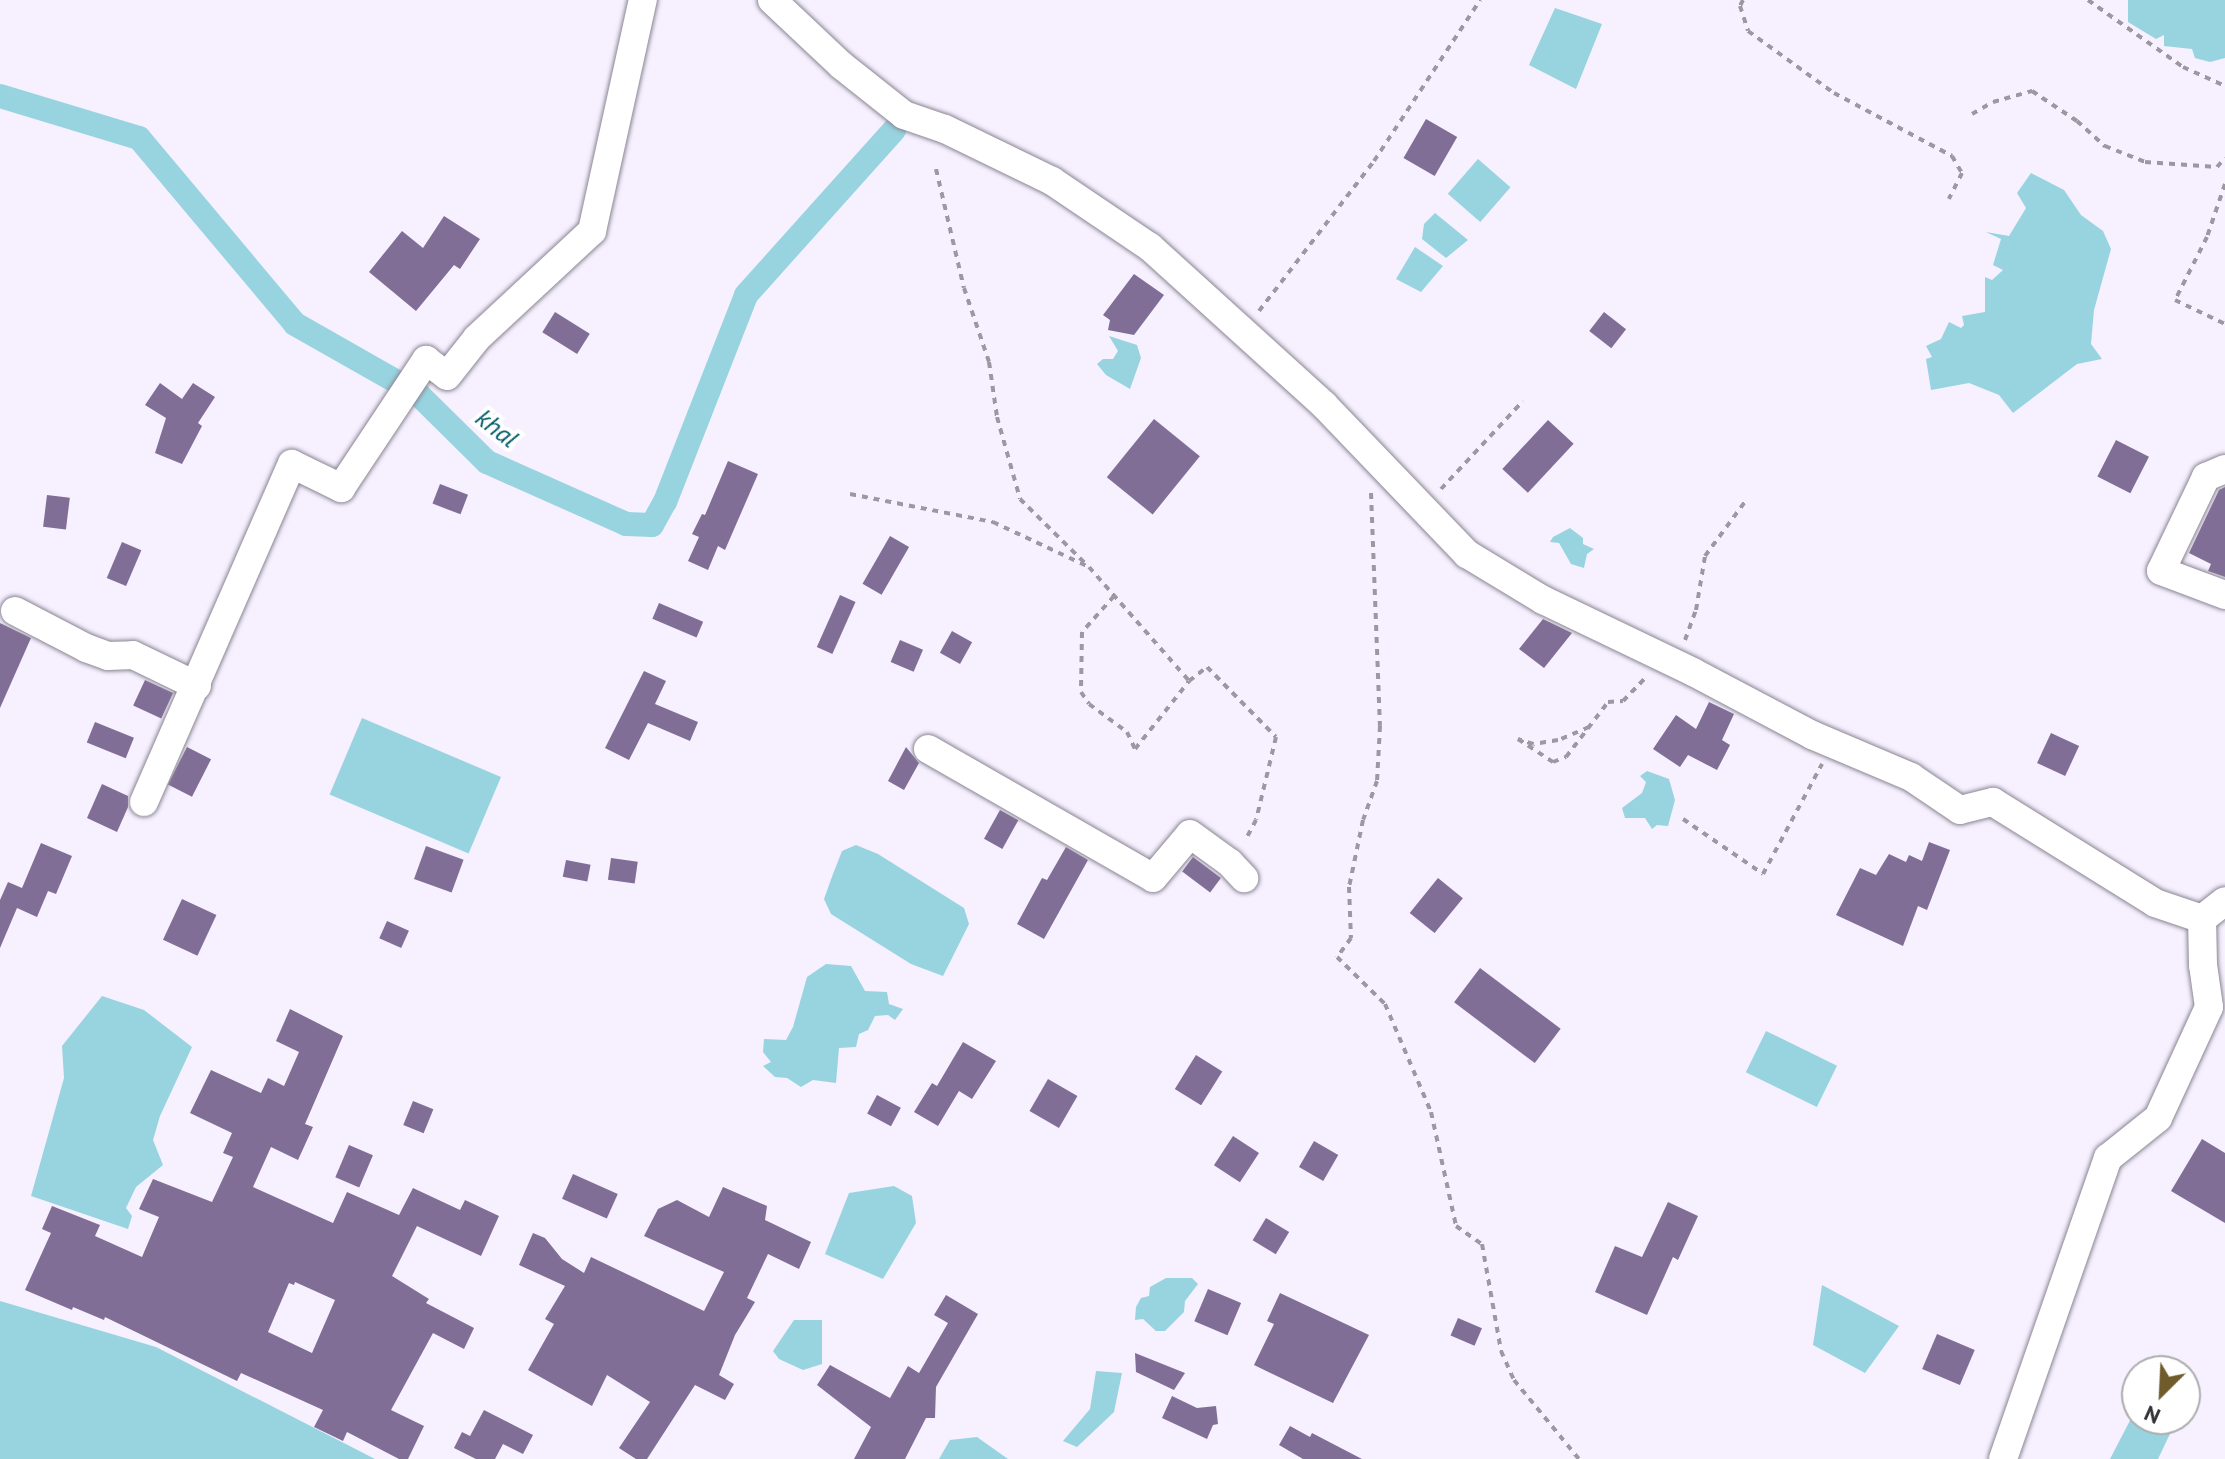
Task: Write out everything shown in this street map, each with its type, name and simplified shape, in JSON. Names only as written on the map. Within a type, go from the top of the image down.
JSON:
[{"type":"street","points":[[144,802],[197,686],[244,567],[292,464],[341,488],[426,360],[447,376],[477,338],[592,231],[643,0]]},
{"type":"street","points":[[772,0],[841,65],[904,115],[945,129],[1052,181],[1150,247],[1324,405],[1467,554],[1543,600],[1833,744],[1911,777],[1960,810],[1993,802],[2155,903],[2202,919]]},
{"type":"street","points":[[2225,469],[2206,477],[2161,571],[2225,595]]},
{"type":"street","points":[[15,611],[86,648],[108,656],[133,655],[197,686]]},
{"type":"street","points":[[928,749],[1153,878],[1190,834],[1237,871]]},
{"type":"street","points":[[2202,919],[2225,901]]},
{"type":"street","points":[[2003,1459],[2108,1158],[2158,1118],[2209,1007],[2203,965],[2202,919]]},
{"type":"path","points":[[1242,333],[1374,161],[1480,0]]},
{"type":"path","points":[[1743,0],[1740,6],[1748,31],[1834,93],[1952,156],[1962,173],[1949,199]]},
{"type":"path","points":[[2088,0],[2183,67],[2225,86]]},
{"type":"path","points":[[1972,114],[1993,102],[2032,91],[2077,121],[2105,146],[2145,162],[2217,167],[2225,158]]},
{"type":"path","points":[[936,169],[964,288],[989,362],[997,417],[1020,499],[1089,567],[1189,681]]},
{"type":"path","points":[[2225,184],[2207,237],[2175,300],[2225,324]]},
{"type":"path","points":[[1423,508],[1523,401]]},
{"type":"path","points":[[1370,486],[1380,726],[1378,767],[1349,887],[1351,938],[1337,957],[1385,1004],[1431,1112],[1456,1226],[1482,1244],[1501,1351],[1514,1380],[1579,1459]]},
{"type":"path","points":[[850,494],[993,522],[1089,567]]},
{"type":"path","points":[[1114,596],[1082,632],[1081,692],[1089,704],[1127,732],[1135,749],[1189,681],[1207,667],[1276,737],[1256,820],[1237,871]]},
{"type":"path","points":[[1683,819],[1763,874],[1833,744]]},
{"type":"water","points":[[2128,0],[2225,0],[2225,58],[2210,62],[2195,58],[2192,49],[2164,46],[2164,35],[2156,39],[2128,22]]},
{"type":"water","points":[[1555,8],[1602,24],[1576,89],[1529,65]]},
{"type":"water","points":[[1478,159],[1510,187],[1480,222],[1448,194]]},
{"type":"water","points":[[2031,173],[2064,190],[2081,215],[2103,231],[2111,249],[2094,310],[2091,344],[2102,359],[2077,364],[2013,413],[1999,395],[1969,383],[1931,390],[1926,359],[1932,357],[1926,346],[1941,339],[1949,322],[1961,328],[1964,325],[1962,316],[1985,312],[1985,277],[1992,280],[2003,270],[1993,265],[2001,239],[1986,232],[2009,236],[2026,208],[2017,193]]},
{"type":"water","points":[[1435,213],[1468,240],[1446,258],[1422,239],[1424,224]]},
{"type":"water","points":[[1415,247],[1443,266],[1421,292],[1396,279]]},
{"type":"water","points":[[1109,336],[1137,345],[1141,358],[1130,389],[1106,375],[1097,364],[1103,359],[1113,359],[1118,351]]},
{"type":"water","points":[[1570,528],[1583,538],[1583,544],[1594,549],[1587,554],[1584,568],[1571,564],[1559,543],[1550,542]]},
{"type":"water","points":[[362,718],[501,777],[469,853],[330,794]]},
{"type":"water","points":[[1647,771],[1669,779],[1675,800],[1668,826],[1657,825],[1652,829],[1645,818],[1625,818],[1622,808],[1642,793],[1646,782],[1640,776]]},
{"type":"water","points":[[856,845],[878,854],[964,908],[969,924],[943,976],[911,964],[831,914],[824,899],[833,874],[842,851]]},
{"type":"water","points":[[826,964],[851,966],[865,991],[887,992],[889,1004],[903,1009],[895,1020],[888,1015],[875,1016],[868,1030],[859,1034],[856,1047],[839,1048],[836,1083],[813,1080],[801,1087],[787,1078],[775,1077],[763,1066],[771,1062],[763,1052],[764,1039],[786,1040],[793,1027],[807,977]]},
{"type":"water","points":[[102,996],[144,1010],[192,1047],[160,1116],[153,1140],[163,1165],[136,1187],[126,1208],[132,1216],[128,1229],[31,1196],[64,1078],[62,1046]]},
{"type":"water","points":[[1766,1031],[1837,1066],[1817,1107],[1746,1072]]},
{"type":"water","points":[[894,1186],[912,1196],[916,1223],[883,1279],[825,1254],[849,1193]]},
{"type":"water","points":[[1166,1278],[1192,1278],[1198,1284],[1185,1301],[1184,1312],[1165,1331],[1156,1331],[1143,1319],[1135,1320],[1136,1307],[1141,1298],[1149,1296],[1150,1287]]},
{"type":"water","points":[[1822,1285],[1899,1326],[1865,1373],[1813,1345]]},
{"type":"water","points":[[0,1301],[156,1347],[375,1459],[0,1459]]},
{"type":"water","points":[[794,1320],[822,1320],[822,1364],[803,1370],[779,1359],[773,1351]]},
{"type":"water","points":[[1096,1371],[1122,1373],[1114,1412],[1077,1447],[1063,1441],[1090,1409]]},
{"type":"water","points":[[2122,1435],[2169,1435],[2158,1459],[2110,1459]]},
{"type":"water","points":[[977,1437],[1008,1459],[939,1459],[950,1440]]},
{"type":"building","points":[[1426,119],[1457,137],[1435,176],[1404,158]]},
{"type":"building","points":[[444,216],[480,239],[460,269],[454,265],[416,311],[369,272],[402,231],[423,248]]},
{"type":"building","points":[[1134,274],[1164,295],[1134,335],[1108,330],[1110,320],[1103,315]]},
{"type":"building","points":[[555,312],[590,334],[577,354],[542,332]]},
{"type":"building","points":[[1604,312],[1626,329],[1611,348],[1589,331]]},
{"type":"building","points":[[160,383],[182,399],[193,383],[215,397],[198,423],[202,426],[182,464],[155,453],[166,418],[145,405]]},
{"type":"building","points":[[1154,419],[1200,456],[1153,514],[1107,477]]},
{"type":"building","points":[[1548,420],[1574,444],[1528,493],[1502,469]]},
{"type":"building","points":[[2116,440],[2149,457],[2130,493],[2097,477]]},
{"type":"building","points":[[728,461],[758,474],[725,550],[718,546],[708,570],[688,561],[699,537],[692,534],[702,514],[705,515]]},
{"type":"building","points":[[440,484],[468,495],[460,514],[432,504]]},
{"type":"building","points":[[2225,487],[2225,577],[2208,571],[2211,564],[2189,553],[2219,490]]},
{"type":"building","points":[[47,495],[70,498],[66,530],[43,527]]},
{"type":"building","points":[[890,536],[909,547],[882,595],[862,584]]},
{"type":"building","points":[[122,542],[141,550],[126,586],[107,578]]},
{"type":"building","points":[[840,595],[856,602],[832,654],[817,647]]},
{"type":"building","points":[[659,603],[703,622],[697,637],[652,619]]},
{"type":"building","points":[[1543,619],[1572,633],[1544,668],[1519,649]]},
{"type":"building","points":[[0,623],[31,638],[0,708]]},
{"type":"building","points":[[952,631],[972,642],[960,664],[940,653]]},
{"type":"building","points":[[900,640],[923,650],[914,672],[891,662]]},
{"type":"building","points":[[644,671],[666,681],[655,704],[698,722],[690,741],[648,723],[629,760],[605,748]]},
{"type":"building","points":[[145,680],[173,693],[161,718],[133,705]]},
{"type":"building","points":[[1709,702],[1734,714],[1722,740],[1730,745],[1717,770],[1688,755],[1680,767],[1653,749],[1676,715],[1696,729]]},
{"type":"building","points":[[95,722],[134,738],[126,758],[87,742]]},
{"type":"building","points":[[2051,733],[2079,746],[2065,776],[2037,763]]},
{"type":"building","points":[[187,747],[211,759],[192,797],[168,784]]},
{"type":"building","points":[[906,747],[919,763],[904,790],[888,781]]},
{"type":"building","points":[[102,784],[128,796],[128,807],[117,832],[87,818]]},
{"type":"building","points":[[1000,810],[1018,820],[1002,849],[984,839]]},
{"type":"building","points":[[1929,842],[1950,850],[1927,910],[1918,906],[1903,946],[1836,915],[1860,868],[1876,875],[1889,854],[1906,862],[1909,855],[1922,861]]},
{"type":"building","points":[[41,843],[72,856],[56,894],[48,891],[37,917],[17,908],[0,948],[0,900],[8,882],[22,888]]},
{"type":"building","points":[[426,846],[464,860],[452,893],[414,879]]},
{"type":"building","points":[[1066,847],[1088,860],[1044,939],[1017,924],[1042,878],[1047,880]]},
{"type":"building","points":[[1193,857],[1221,878],[1210,892],[1182,871]]},
{"type":"building","points":[[611,858],[638,862],[635,884],[608,880]]},
{"type":"building","points":[[566,860],[591,865],[587,881],[563,877]]},
{"type":"building","points":[[1438,878],[1463,898],[1435,933],[1410,913]]},
{"type":"building","points":[[182,899],[216,915],[197,956],[163,940]]},
{"type":"building","points":[[387,921],[409,931],[401,948],[379,938]]},
{"type":"building","points":[[1480,968],[1561,1029],[1535,1063],[1454,1002]]},
{"type":"building","points":[[290,1009],[343,1036],[305,1124],[313,1127],[298,1160],[271,1147],[253,1187],[333,1223],[347,1192],[399,1215],[413,1188],[460,1210],[465,1200],[499,1216],[481,1256],[417,1226],[392,1276],[429,1299],[426,1303],[474,1328],[464,1349],[433,1333],[391,1410],[424,1426],[408,1459],[399,1459],[347,1432],[343,1441],[314,1427],[323,1410],[241,1373],[237,1381],[105,1317],[104,1320],[73,1307],[72,1310],[25,1290],[51,1233],[42,1229],[52,1206],[100,1225],[95,1236],[142,1257],[159,1217],[139,1209],[153,1179],[212,1202],[233,1157],[223,1153],[232,1133],[190,1113],[211,1070],[261,1093],[268,1078],[284,1086],[299,1052],[276,1041]],"holes":[[[295,1282],[335,1300],[312,1353],[268,1332],[289,1283],[294,1285]]]},
{"type":"building","points":[[963,1042],[996,1061],[972,1099],[959,1091],[938,1126],[914,1112],[932,1083],[937,1086]]},
{"type":"building","points":[[1196,1055],[1222,1071],[1201,1105],[1175,1089]]},
{"type":"building","points":[[1048,1079],[1077,1096],[1059,1128],[1030,1111]]},
{"type":"building","points":[[877,1095],[901,1108],[891,1126],[867,1114]]},
{"type":"building","points":[[413,1101],[433,1109],[424,1133],[403,1125]]},
{"type":"building","points":[[1233,1136],[1259,1153],[1240,1182],[1214,1165]]},
{"type":"building","points":[[2202,1139],[2225,1153],[2225,1223],[2171,1191]]},
{"type":"building","points":[[1314,1141],[1338,1155],[1323,1181],[1299,1167]]},
{"type":"building","points":[[349,1145],[373,1155],[359,1187],[335,1177]]},
{"type":"building","points":[[573,1174],[618,1194],[607,1219],[562,1199]]},
{"type":"building","points":[[723,1187],[767,1206],[765,1220],[811,1242],[799,1269],[768,1254],[747,1298],[755,1302],[735,1335],[719,1375],[734,1384],[725,1400],[695,1385],[647,1459],[636,1459],[619,1448],[650,1402],[607,1375],[592,1406],[528,1370],[554,1324],[545,1319],[565,1286],[519,1265],[533,1233],[545,1238],[562,1259],[584,1273],[591,1257],[704,1311],[724,1272],[644,1236],[658,1209],[677,1200],[709,1217]]},
{"type":"building","points":[[1668,1202],[1698,1216],[1678,1260],[1673,1257],[1647,1315],[1595,1292],[1615,1246],[1642,1257]]},
{"type":"building","points":[[1266,1218],[1289,1232],[1276,1254],[1253,1240]]},
{"type":"building","points":[[1208,1289],[1241,1303],[1227,1335],[1194,1321]]},
{"type":"building","points":[[1280,1293],[1369,1335],[1333,1403],[1254,1365],[1274,1324],[1267,1321]]},
{"type":"building","points":[[946,1295],[978,1314],[936,1387],[935,1418],[926,1418],[905,1459],[854,1459],[871,1427],[817,1385],[830,1365],[890,1398],[908,1366],[919,1373],[948,1323],[934,1315]]},
{"type":"building","points":[[1458,1318],[1482,1328],[1475,1346],[1451,1335]]},
{"type":"building","points":[[1937,1334],[1975,1350],[1960,1385],[1922,1369]]},
{"type":"building","points":[[1135,1353],[1185,1373],[1174,1390],[1136,1372]]},
{"type":"building","points":[[1172,1396],[1197,1408],[1216,1406],[1218,1424],[1213,1425],[1207,1439],[1162,1418]]},
{"type":"building","points":[[484,1410],[533,1435],[523,1454],[503,1444],[495,1459],[476,1459],[454,1448],[462,1432],[470,1436]]},
{"type":"building","points":[[1290,1426],[1310,1437],[1312,1433],[1362,1459],[1303,1459],[1279,1445]]},
{"type":"waterway","name":"khal","points":[[0,96],[139,138],[295,324],[418,394],[487,462],[626,524],[652,525],[665,502],[746,295],[894,130]]}]
